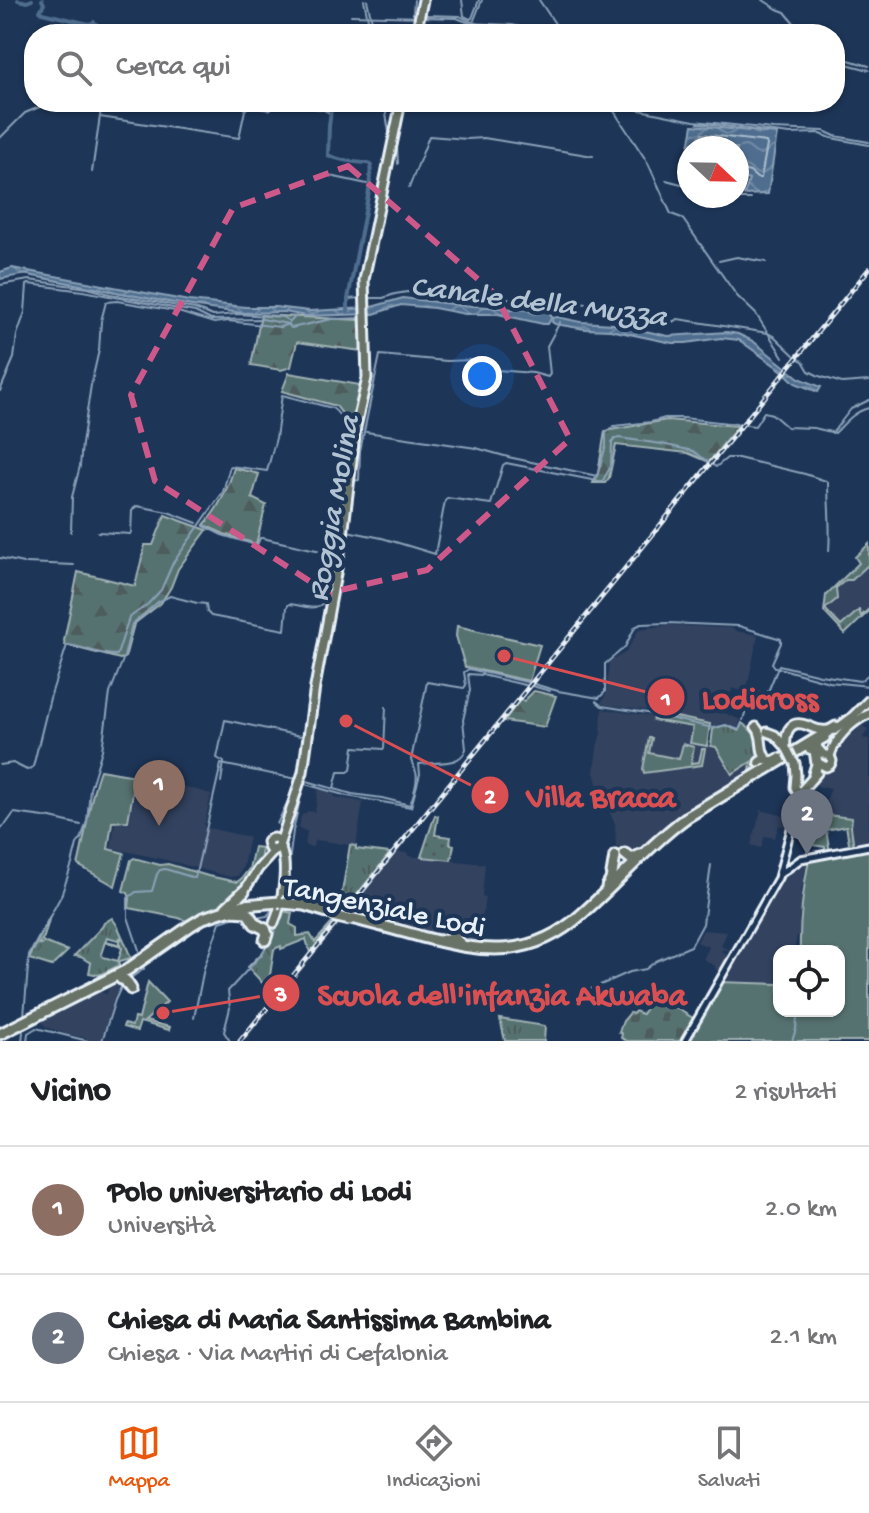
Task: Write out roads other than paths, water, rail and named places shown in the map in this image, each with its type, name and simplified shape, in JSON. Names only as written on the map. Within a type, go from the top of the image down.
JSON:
[{"type":"highway","name":"Tangenziale Lodi","points":[[0,1036],[137,966],[190,929],[225,912],[251,906],[279,904],[301,907],[469,951],[509,951],[539,943],[580,919],[682,824],[834,729]]},
{"type":"highway","points":[[587,910],[609,883],[620,855],[636,858],[694,813],[834,729]]},
{"type":"highway","points":[[792,755],[809,748],[815,749],[823,758]]},
{"type":"highway","points":[[809,748],[817,753],[814,774]]},
{"type":"highway","points":[[736,786],[768,760]]},
{"type":"highway","points":[[350,919],[440,941],[454,934],[456,940],[467,947],[499,950],[529,944],[557,932],[587,910],[667,833]]},
{"type":"highway","points":[[244,891],[242,901],[279,904]]},
{"type":"highway","points":[[126,981],[132,955],[139,959],[155,951],[190,926],[228,907],[244,891]]},
{"type":"highway","points":[[211,915],[255,903]]},
{"type":"highway","points":[[251,918],[257,908],[279,904]]},
{"type":"highway","points":[[225,912],[242,910],[249,913],[255,924],[269,926],[265,940]]},
{"type":"highway","points":[[38,1016],[126,981],[155,951]]},
{"type":"highway","points":[[87,993],[126,981],[137,966]]},
{"type":"main road","points":[[418,24],[423,0]]},
{"type":"main road","points":[[244,891],[258,869],[279,848],[300,784],[345,521],[356,427],[367,386],[365,274],[400,112]]},
{"type":"main road","name":"Tangenziale Lodi","points":[[834,729],[847,722],[869,700]]},
{"type":"main road","points":[[800,785],[855,721],[869,714]]},
{"type":"main road","points":[[792,755],[775,735],[767,732],[783,731],[797,724],[821,731],[834,729]]},
{"type":"main road","points":[[756,727],[764,734],[762,752],[768,760],[806,740],[808,731],[804,725]]},
{"type":"main road","points":[[791,726],[786,735],[800,785]]},
{"type":"main road","points":[[823,758],[818,742],[834,729]]},
{"type":"main road","points":[[800,785],[814,774],[823,758]]},
{"type":"main road","points":[[258,869],[268,841],[289,817]]},
{"type":"main road","points":[[268,841],[276,838],[285,858],[282,899],[269,926]]},
{"type":"street","points":[[685,1041],[782,871],[800,785]]},
{"type":"street","points":[[782,871],[801,859],[869,846]]},
{"type":"water","points":[[693,125],[777,134],[768,194],[749,195],[749,136],[691,136]]},
{"type":"water","points":[[12,268],[189,301],[246,307],[310,311],[368,308],[403,298],[544,311],[552,317],[548,324],[543,324],[498,314],[465,314],[401,305],[374,314],[306,316],[284,312],[242,313],[28,275],[0,279],[0,272]]},
{"type":"water","points":[[553,318],[613,324],[668,336],[738,334],[753,341],[799,378],[821,387],[818,392],[795,383],[739,340],[721,338],[672,343],[610,330],[555,324]]},
{"type":"waterway","points":[[18,0],[32,0]]},
{"type":"waterway","points":[[42,0],[42,13],[89,24]]},
{"type":"waterway","points":[[364,0],[369,24]]},
{"type":"waterway","points":[[367,0],[373,24]]},
{"type":"waterway","points":[[413,14],[414,0]]},
{"type":"waterway","points":[[462,0],[464,16],[470,19],[479,0]]},
{"type":"waterway","points":[[474,20],[482,0]]},
{"type":"waterway","points":[[539,0],[555,24]]},
{"type":"waterway","points":[[763,0],[785,12],[795,24]]},
{"type":"waterway","points":[[351,15],[457,18],[469,23],[490,24]]},
{"type":"waterway","points":[[424,15],[460,16],[476,23]]},
{"type":"waterway","points":[[89,24],[96,24]]},
{"type":"waterway","points":[[845,59],[869,66]]},
{"type":"waterway","points":[[845,64],[869,70]]},
{"type":"waterway","points":[[0,138],[27,112]]},
{"type":"waterway","points":[[92,172],[101,112]]},
{"type":"waterway","points":[[100,117],[239,138],[245,112]]},
{"type":"waterway","points":[[331,112],[328,155],[371,165],[348,312]]},
{"type":"waterway","points":[[386,112],[390,138]]},
{"type":"waterway","points":[[398,164],[397,146],[403,112]]},
{"type":"waterway","points":[[615,112],[648,163],[671,214],[682,218],[737,296],[756,314],[783,357]]},
{"type":"waterway","points":[[650,112],[694,121],[824,131],[869,142]]},
{"type":"waterway","points":[[698,123],[790,134],[818,133],[869,145]]},
{"type":"waterway","points":[[409,188],[429,136],[484,138],[593,156]]},
{"type":"waterway","points":[[330,176],[367,184]]},
{"type":"waterway","points":[[666,180],[677,183]]},
{"type":"waterway","points":[[719,261],[737,257],[766,262]]},
{"type":"waterway","points":[[0,285],[29,280],[88,288],[195,309],[213,316],[237,314],[282,317],[289,321]]},
{"type":"waterway","points":[[0,391],[14,358],[29,284],[195,312],[211,320],[262,319],[288,324],[291,328],[332,319],[362,318]]},
{"type":"waterway","name":"Canale della Muzza","points":[[368,298],[407,292],[469,300],[484,297],[564,301],[596,305],[670,323],[678,319],[768,333],[803,361],[809,371],[819,376],[842,383],[869,381]]},
{"type":"waterway","points":[[348,299],[362,298]]},
{"type":"waterway","points":[[71,532],[72,497],[80,466],[106,302],[117,301],[175,311],[214,323],[228,321],[280,327],[296,316]]},
{"type":"waterway","name":"Roggia Molina","points":[[353,481],[359,480],[360,451],[380,355],[472,360],[484,369],[548,377],[547,346],[560,322]]},
{"type":"waterway","points":[[0,765],[13,763],[27,770],[33,767],[67,645],[117,655],[129,618],[161,590],[173,563],[223,492],[230,466],[267,471],[276,438],[282,395],[332,408],[352,428]]},
{"type":"waterway","points":[[832,433],[851,409],[869,400]]},
{"type":"waterway","points":[[366,432],[476,448],[597,476],[606,446],[606,433],[614,426],[665,418],[755,426],[764,412],[772,414],[787,427],[835,433],[854,415],[869,408]]},
{"type":"waterway","points":[[347,531],[435,554],[447,498],[491,504],[506,463],[602,482],[611,466],[612,443],[619,438],[693,451],[716,467],[727,458],[738,458],[826,481]]},
{"type":"waterway","points":[[828,482],[829,551]]},
{"type":"waterway","name":"Roggia Molina","points":[[346,536],[352,491]]},
{"type":"waterway","points":[[98,532],[131,534],[132,510],[137,506],[168,512],[197,523]]},
{"type":"waterway","points":[[204,526],[256,545],[262,538],[330,553],[335,531],[341,530]]},
{"type":"waterway","name":"Roggia Molina","points":[[288,871],[344,550]]},
{"type":"waterway","points":[[24,1016],[29,955],[61,896],[87,821],[90,789],[102,750],[110,693],[124,657],[132,624],[170,596],[206,604],[211,616],[285,630],[289,604],[312,607],[326,599],[329,554]]},
{"type":"waterway","points":[[0,558],[23,563]]},
{"type":"waterway","points":[[26,563],[74,565]]},
{"type":"waterway","points":[[534,684],[599,698],[605,692],[605,664],[625,647],[635,627],[668,623],[739,626],[781,639],[772,663],[775,667],[829,682],[869,686]]},
{"type":"waterway","points":[[221,782],[224,762],[217,758],[225,720],[303,735],[319,637]]},
{"type":"waterway","points":[[743,720],[751,692],[767,694],[779,665],[860,681],[869,674]]},
{"type":"waterway","points":[[307,781],[352,794],[410,805],[417,780],[411,760],[427,682],[464,688],[464,672],[469,669],[531,683]]},
{"type":"waterway","points":[[305,784],[347,796],[411,807],[420,774],[419,764],[453,761],[459,759],[466,749],[463,720],[470,690],[468,674],[529,686]]},
{"type":"waterway","points":[[532,686],[550,691]]},
{"type":"waterway","points":[[596,701],[602,706],[713,728],[726,725],[739,730],[741,725]]},
{"type":"waterway","points":[[334,788],[338,772],[351,770],[354,747],[384,749],[386,707]]},
{"type":"waterway","points":[[138,956],[139,950],[128,917],[128,898],[136,892],[152,891],[160,870],[195,878],[221,764],[297,779]]},
{"type":"waterway","points":[[277,824],[296,784]]},
{"type":"waterway","points":[[0,829],[14,813],[44,817]]},
{"type":"waterway","points":[[46,817],[81,825]]},
{"type":"waterway","points":[[589,990],[630,972],[646,969],[656,961],[691,946],[703,924],[711,865]]},
{"type":"waterway","name":"Roggia Molina","points":[[287,881],[287,895]]},
{"type":"waterway","points":[[256,918],[267,916],[274,908]]},
{"type":"waterway","points":[[230,1041],[224,1032],[230,1008],[228,991],[262,954],[283,911]]},
{"type":"waterway","points":[[194,1018],[204,968],[220,922],[245,917]]},
{"type":"waterway","points":[[129,979],[144,969],[143,964]]},
{"type":"waterway","points":[[102,1041],[123,983]]},
{"type":"waterway","points":[[792,1041],[797,1017]]},
{"type":"waterway","points":[[27,1041],[28,1033],[36,1028],[88,1041]]},
{"type":"waterway","points":[[22,1041],[23,1032]]},
{"type":"railway","points":[[240,1041],[869,269]]},
{"type":"place","name":"Lodicross","points":[[504,656]]},
{"type":"place","name":"Villa Bracca","points":[[346,721]]},
{"type":"place","name":"Polo universitario di Lodi","points":[[159,826]]},
{"type":"place","name":"Chiesa di Maria Santissima Bambina","points":[[807,855]]},
{"type":"place","name":"Scuola dell'infanzia Akwaba","points":[[163,1013]]}]
